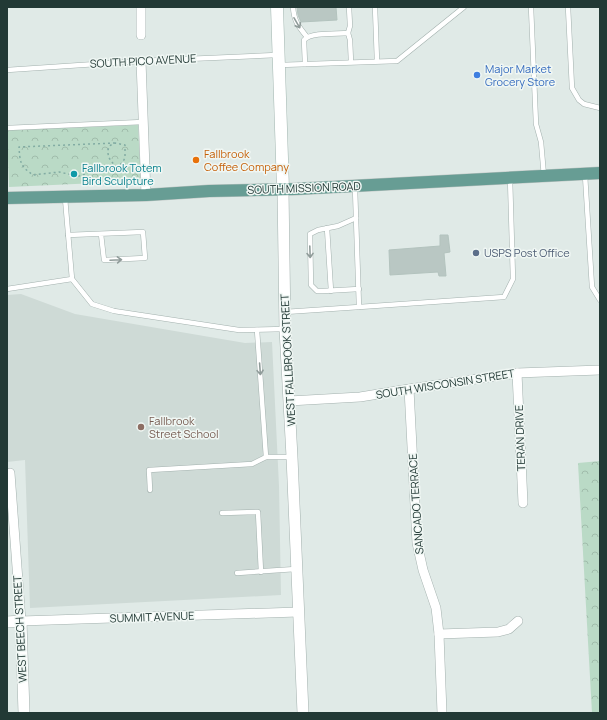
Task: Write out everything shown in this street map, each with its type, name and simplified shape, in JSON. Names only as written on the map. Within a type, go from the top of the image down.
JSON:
[{"type":"main road","name":"WEST FALLBROOK STREET","points":[[277,7],[283,190]]},
{"type":"main road","name":"SOUTH MISSION ROAD","points":[[7,198],[146,196],[209,191],[283,190],[600,173]]},
{"type":"street","points":[[141,7],[141,35]]},
{"type":"street","points":[[141,61],[146,196]]},
{"type":"street","name":"WEST FALLBROOK STREET","points":[[283,190],[285,329],[292,457],[302,713]]},
{"type":"street","name":"SOUTH WISCONSIN STREET","points":[[289,401],[360,397],[409,388],[517,373],[600,370]]},
{"type":"street","name":"TERAN DRIVE","points":[[517,373],[523,504]]},
{"type":"street","name":"SANCADO TERRACE","points":[[409,388],[417,543],[423,570],[436,608],[439,634],[442,713]]},
{"type":"street","name":"WEST BEECH STREET","points":[[10,473],[21,621],[24,713]]},
{"type":"street","name":"SUMMIT AVENUE","points":[[7,622],[298,612]]},
{"type":"street","points":[[439,634],[498,632],[509,629],[518,621]]},
{"type":"lane","points":[[293,7],[294,19],[307,37]]},
{"type":"lane","points":[[349,7],[350,26],[348,33],[350,40],[351,62]]},
{"type":"lane","points":[[375,7],[377,61]]},
{"type":"lane","name":"SOUTH PICO AVENUE","points":[[7,70],[141,61],[279,60],[305,64],[397,61],[464,7]]},
{"type":"lane","points":[[531,7],[536,124],[541,142],[544,176]]},
{"type":"lane","points":[[568,7],[572,88],[579,100],[584,104],[600,108]]},
{"type":"lane","points":[[305,64],[304,40],[307,37],[313,35],[348,33]]},
{"type":"lane","points":[[7,128],[143,122]]},
{"type":"lane","points":[[585,174],[592,287],[600,300]]},
{"type":"lane","points":[[285,312],[504,297],[513,279],[510,178]]},
{"type":"lane","points":[[355,186],[359,307]]},
{"type":"lane","points":[[65,196],[72,279],[92,304],[114,311],[239,330],[285,329]]},
{"type":"lane","points":[[356,218],[338,226],[318,230],[310,234],[311,285],[317,291],[359,288]]},
{"type":"lane","points":[[327,228],[331,291]]},
{"type":"lane","points":[[68,235],[143,232],[145,258],[104,260],[102,234]]},
{"type":"lane","points":[[7,289],[72,279]]},
{"type":"lane","points":[[257,330],[266,457]]},
{"type":"lane","points":[[150,490],[149,470],[252,464],[266,457],[292,457]]},
{"type":"lane","points":[[222,514],[258,512],[261,572]]},
{"type":"lane","points":[[237,574],[296,569]]},
{"type":"path","points":[[115,143],[109,146],[107,151],[108,158],[117,167]]},
{"type":"path","points":[[115,143],[125,145],[125,158],[117,167],[107,170],[92,170],[81,176],[59,172],[33,175],[23,168],[20,161],[19,147],[115,143]]},
{"type":"shaded area","name":"Fallbrook Street School","points":[[21,294],[75,314],[245,343],[272,342],[279,486],[281,595],[30,608],[25,460],[7,462],[7,295]]},
{"type":"green space","points":[[138,125],[141,181],[9,187],[7,130]]},
{"type":"green space","points":[[600,461],[600,713],[592,713],[578,463]]},
{"type":"building","points":[[297,7],[336,7],[337,20],[301,22]]},
{"type":"building","points":[[440,235],[448,235],[450,252],[444,253],[446,276],[439,276],[438,272],[390,275],[389,250],[440,246]]},
{"type":"place","name":"Major Market Grocery Store","points":[[477,75]]},
{"type":"place","name":"Fallbrook Coffee Company","points":[[196,160]]},
{"type":"place","name":"Fallbrook Totem Bird Sculpture","points":[[74,174]]},
{"type":"place","name":"USPS Post Office","points":[[476,253]]},
{"type":"place","name":"Fallbrook Street School","points":[[141,427]]}]
